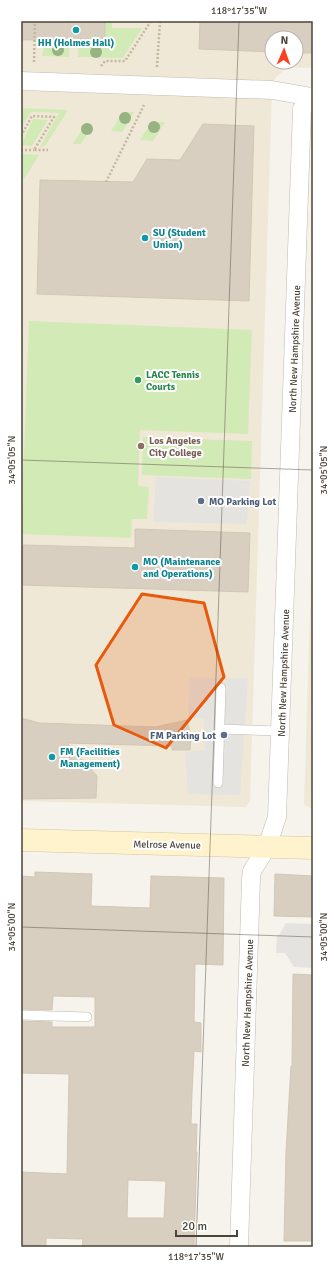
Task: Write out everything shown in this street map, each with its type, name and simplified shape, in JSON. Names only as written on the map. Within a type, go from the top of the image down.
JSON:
[{"type":"main road","name":"Melrose Avenue","points":[[21,840],[313,848]]},
{"type":"street","points":[[27,81],[155,84],[272,90],[312,97]]},
{"type":"street","name":"North New Hampshire Avenue","points":[[238,1247],[251,879],[252,871],[266,847],[277,817],[302,109],[312,97]]},
{"type":"lane","points":[[218,783],[221,688]]},
{"type":"lane","points":[[220,729],[280,731]]},
{"type":"lane","points":[[21,1015],[87,1017]]},
{"type":"path","points":[[27,81],[35,21]]},
{"type":"path","points":[[90,83],[104,61],[125,62],[151,21]]},
{"type":"path","points":[[159,52],[160,21]]},
{"type":"path","points":[[106,182],[155,84]]},
{"type":"path","points":[[21,136],[32,116],[54,117],[34,150]]},
{"type":"path","points":[[21,150],[48,150]]},
{"type":"highlighted area","points":[[142,594],[204,603],[224,677],[166,748],[114,725],[96,665]]},
{"type":"shaded area","name":"Los Angeles City College","points":[[21,21],[313,21],[313,68],[304,68],[304,30],[264,30],[264,70],[284,70],[275,78],[272,90],[250,801],[246,807],[21,801]]},
{"type":"shaded area","name":"MO Parking Lot","points":[[156,477],[250,481],[247,524],[153,522]]},
{"type":"shaded area","points":[[313,516],[313,809],[304,805]]},
{"type":"shaded area","name":"FM Parking Lot","points":[[190,678],[248,678],[240,795],[188,794],[185,752],[205,750],[204,719],[188,717]]},
{"type":"shaded area","points":[[286,923],[313,924],[313,968],[294,967],[285,953],[276,953],[277,935],[279,935]]},
{"type":"green space","points":[[105,21],[112,21],[112,28],[142,28],[123,58],[78,57],[79,39],[105,39]]},
{"type":"green space","points":[[70,39],[69,57],[42,56],[45,40]]},
{"type":"green space","points":[[21,108],[68,110],[45,146],[40,147],[59,113],[31,112],[21,128]]},
{"type":"green space","points":[[123,112],[134,112],[122,132],[111,131]]},
{"type":"green space","points":[[33,119],[48,120],[32,146],[21,145]]},
{"type":"green space","points":[[152,122],[165,122],[153,141],[140,140]]},
{"type":"green space","points":[[85,125],[92,126],[81,144],[73,144]]},
{"type":"green space","points":[[21,154],[39,155],[24,179],[21,179]]},
{"type":"green space","name":"LACC Tennis Courts","points":[[29,321],[252,330],[248,434],[140,430],[138,486],[149,487],[147,519],[132,519],[131,538],[21,534]]},
{"type":"green space","points":[[143,437],[252,441],[251,479],[142,475]]},
{"type":"building","name":"HH (Holmes Hall)","points":[[21,21],[105,21],[105,39],[21,40]]},
{"type":"building","points":[[200,21],[313,21],[313,53],[304,53],[304,30],[264,30],[264,52],[199,49]]},
{"type":"building","name":"SU (Student Union)","points":[[203,124],[254,126],[249,301],[37,294],[40,180],[133,182],[147,159],[180,160]]},
{"type":"building","name":"MO (Maintenance and Operations)","points":[[135,529],[250,533],[248,592],[22,585],[23,545],[135,548]]},
{"type":"building","name":"FM (Facilities Management)","points":[[21,718],[39,723],[156,727],[187,720],[191,736],[190,750],[172,750],[172,746],[67,743],[97,776],[96,798],[21,799]]},
{"type":"building","points":[[35,872],[92,874],[91,906],[150,908],[151,876],[224,878],[223,965],[195,964],[194,1022],[201,1023],[201,1052],[194,1051],[192,1093],[191,1124],[197,1124],[194,1247],[82,1247],[83,1239],[46,1238],[46,1246],[21,1245],[21,1172],[67,1174],[69,1074],[21,1073],[21,1021],[52,1022],[52,1027],[95,1027],[95,997],[53,996],[52,1010],[21,1009],[21,876],[35,877]],"holes":[[[128,1180],[166,1181],[164,1218],[127,1218]]]},
{"type":"building","points":[[275,874],[313,876],[313,917],[274,916]]},
{"type":"building","points":[[293,974],[313,975],[313,1241],[284,1241],[286,1152],[292,1066]]},
{"type":"place","name":"HH (Holmes Hall)","points":[[76,30]]},
{"type":"place","name":"SU (Student Union)","points":[[145,238]]},
{"type":"place","name":"LACC Tennis Courts","points":[[138,380]]},
{"type":"place","name":"Los Angeles City College","points":[[141,446]]},
{"type":"place","name":"MO Parking Lot","points":[[201,501]]},
{"type":"place","name":"MO (Maintenance and Operations)","points":[[135,567]]},
{"type":"place","name":"FM Parking Lot","points":[[224,735]]},
{"type":"place","name":"FM (Facilities Management)","points":[[52,757]]}]
